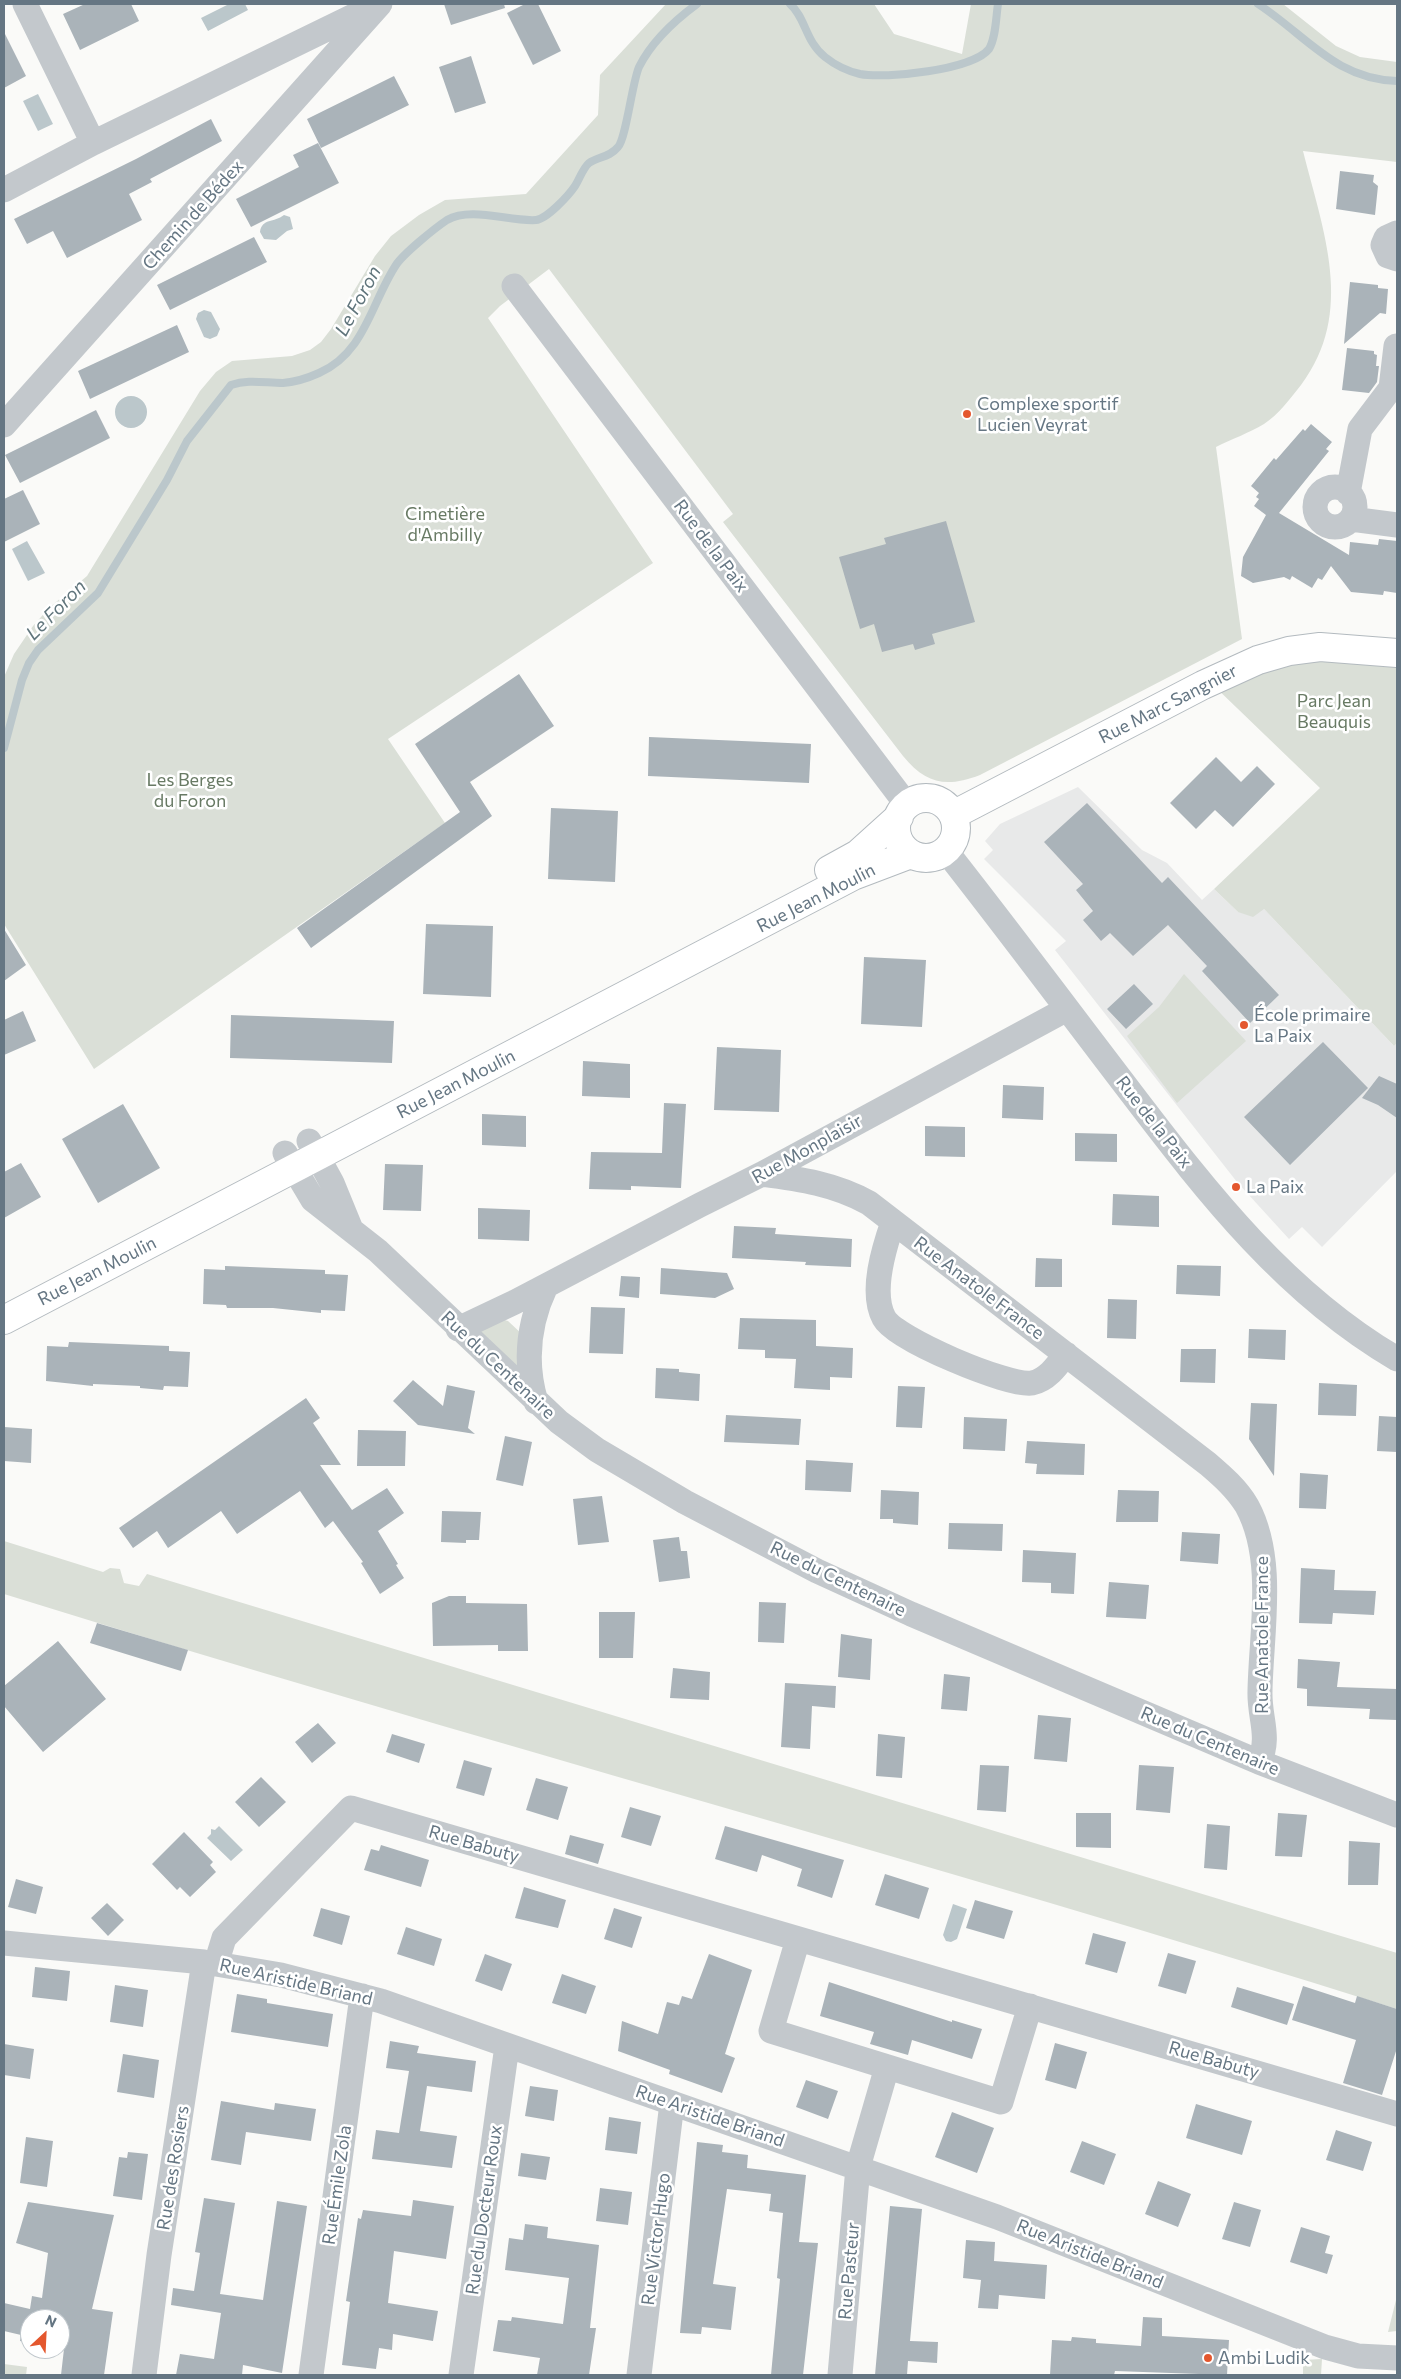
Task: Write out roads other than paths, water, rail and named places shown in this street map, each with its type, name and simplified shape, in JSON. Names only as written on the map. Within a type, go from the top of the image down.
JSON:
[{"type":"street","points":[[25,4],[93,143]]},
{"type":"street","name":"Chemin de Bédex","points":[[4,190],[93,143],[379,4]]},
{"type":"street","name":"Chemin de Bédex","points":[[4,426],[379,4]]},
{"type":"street","points":[[1397,227],[1386,238],[1383,247],[1388,256],[1397,259]]},
{"type":"street","name":"Rue de la Paix","points":[[514,286],[903,811]]},
{"type":"street","points":[[1348,493],[1360,429],[1391,388],[1396,346]]},
{"type":"street","points":[[1336,487],[1348,493],[1355,506],[1351,519],[1340,527],[1331,527],[1320,521],[1315,509],[1318,496],[1324,490],[1336,487]]},
{"type":"street","points":[[1351,519],[1397,525]]},
{"type":"street","name":"Rue Marc Sangnier","points":[[953,815],[1203,685],[1258,660],[1282,652],[1320,647],[1397,653]]},
{"type":"street","points":[[933,799],[942,803],[953,815],[956,824],[956,834],[946,851],[929,858],[911,854],[899,841],[896,829],[903,811],[917,800],[933,799]]},
{"type":"street","name":"Rue Jean Moulin","points":[[4,1320],[289,1161],[848,860],[865,848],[903,811]]},
{"type":"street","name":"Rue de la Paix","points":[[946,851],[1211,1196],[1249,1240],[1319,1305],[1397,1359]]},
{"type":"street","name":"Rue Jean Moulin","points":[[313,1148],[853,876],[911,854]]},
{"type":"street","name":"Rue Monplaisir","points":[[458,1329],[546,1286],[762,1174],[1067,1009]]},
{"type":"street","name":"Rue du Centenaire","points":[[313,1148],[332,1183],[350,1227]]},
{"type":"street","name":"Rue Jean Moulin","points":[[4,1299],[289,1161]]},
{"type":"street","name":"Rue du Centenaire","points":[[289,1161],[313,1200],[350,1227],[378,1251],[536,1402],[569,1430],[611,1459],[737,1530],[817,1571],[926,1621],[1259,1762],[1397,1815]]},
{"type":"street","name":"Rue Anatole France","points":[[762,1174],[799,1179],[850,1192],[869,1203],[1227,1480],[1248,1510],[1257,1531],[1263,1560],[1259,1708],[1266,1741],[1259,1762]]},
{"type":"street","name":"Rue Anatole France","points":[[893,1222],[881,1257],[880,1298],[885,1320],[898,1331],[934,1350],[980,1370],[1018,1382],[1039,1380],[1055,1369],[1066,1354]]},
{"type":"street","points":[[536,1402],[529,1367],[529,1343],[536,1308],[546,1286]]},
{"type":"street","name":"Rue Babuty","points":[[210,1963],[224,1938],[351,1808],[1397,2114]]},
{"type":"street","points":[[798,1939],[771,2031],[1001,2102],[1030,2006]]},
{"type":"street","name":"Rue Aristide Briand","points":[[4,1943],[210,1963],[280,1975],[362,1996],[997,2216],[1325,2347],[1358,2356],[1397,2358]]},
{"type":"street","name":"Rue des Rosiers","points":[[144,2375],[160,2255],[210,1963]]},
{"type":"street","name":"Rue Émile Zola","points":[[311,2375],[362,1996]]},
{"type":"street","name":"Rue du Docteur Roux","points":[[460,2375],[507,2046]]},
{"type":"street","points":[[858,2167],[887,2067]]},
{"type":"street","name":"Rue Victor Hugo","points":[[639,2375],[672,2103]]},
{"type":"street","name":"Rue Pasteur","points":[[840,2375],[858,2167]]},
{"type":"waterway","name":"Le Foron","points":[[4,748],[22,680],[29,663],[38,650],[98,593],[167,480],[187,441],[231,385],[250,382],[292,382],[315,375],[334,364],[347,353],[357,340],[396,265],[405,254],[447,220],[467,214],[526,220],[536,220],[546,216],[572,190],[589,163],[608,155],[618,147],[624,133],[639,67],[650,49],[664,32],[697,4]]},
{"type":"waterway","name":"Le Foron","points":[[790,4],[799,16],[818,51],[837,65],[850,71],[872,75],[908,74],[928,71],[966,62],[980,56],[989,49],[991,44],[998,4]]},
{"type":"waterway","name":"Le Foron","points":[[1258,4],[1339,64],[1356,73],[1397,81]]},
{"type":"place","name":"Complexe sportif Lucien Veyrat","points":[[967,414]]},
{"type":"place","name":"École primaire La Paix","points":[[1244,1025]]},
{"type":"place","name":"La Paix","points":[[1236,1187]]},
{"type":"place","name":"Ambi Ludik","points":[[1208,2358]]},
{"type":"park label","name":"Cimetière d'Ambilly","points":[[445,524]]},
{"type":"park label","name":"Parc Jean Beauquis","points":[[1334,711]]},
{"type":"park label","name":"Les Berges du Foron","points":[[190,790]]}]
